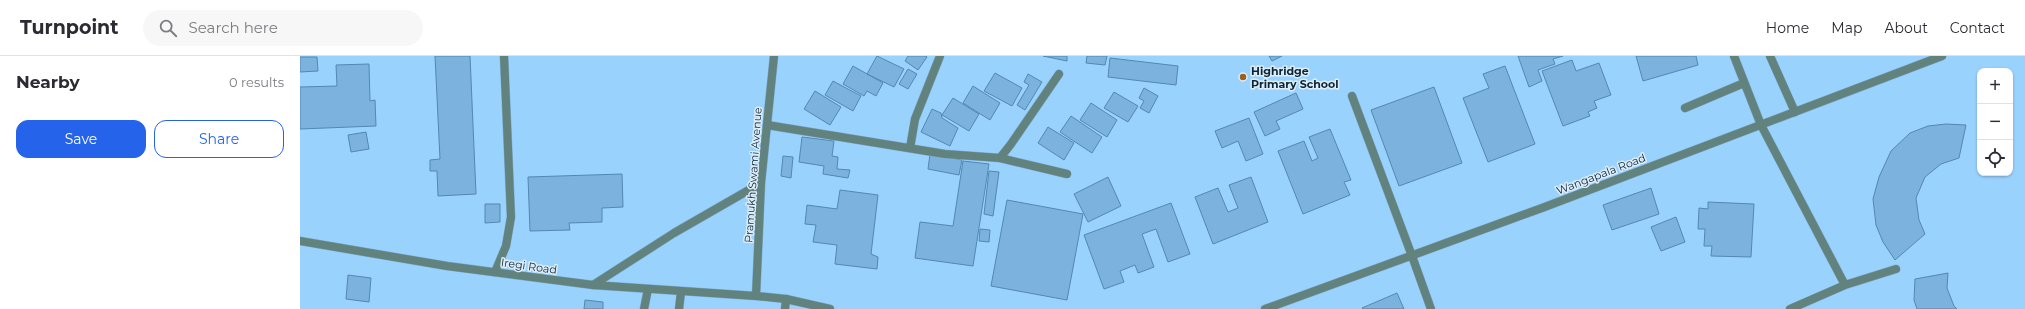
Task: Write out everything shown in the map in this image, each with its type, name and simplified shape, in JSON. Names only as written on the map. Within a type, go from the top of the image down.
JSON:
[{"type":"street","points":[[494,272],[506,246],[511,217],[504,56]]},
{"type":"street","name":"Pramukh Swami Avenue","points":[[756,296],[761,183],[774,56]]},
{"type":"street","points":[[910,148],[915,119],[940,56]]},
{"type":"street","points":[[1734,56],[1761,125],[1845,285]]},
{"type":"street","points":[[1770,56],[1795,112]]},
{"type":"street","name":"Wangapala Road","points":[[1265,309],[1412,256],[1942,56]]},
{"type":"street","points":[[1000,158],[1059,74]]},
{"type":"street","points":[[1685,108],[1744,83]]},
{"type":"street","points":[[1352,96],[1431,309]]},
{"type":"street","points":[[767,125],[945,154],[1000,158],[1068,174]]},
{"type":"street","points":[[593,285],[674,233],[761,183]]},
{"type":"street","name":"Iregi Road","points":[[300,241],[494,272],[593,285],[756,296]]},
{"type":"street","points":[[1790,309],[1845,285],[1896,270]]},
{"type":"street","points":[[644,309],[648,289]]},
{"type":"street","points":[[679,309],[681,292]]},
{"type":"street","points":[[756,296],[786,299],[830,309]]},
{"type":"street","points":[[785,309],[786,299]]},
{"type":"building","points":[[435,56],[470,56],[476,194],[438,196],[437,171],[430,171],[430,160],[440,159]]},
{"type":"building","points":[[877,56],[904,69],[894,87],[867,74]]},
{"type":"building","points":[[908,56],[927,57],[918,70],[905,61]]},
{"type":"building","points":[[1043,56],[1067,56],[1067,61]]},
{"type":"building","points":[[1087,56],[1107,56],[1105,65],[1086,63]]},
{"type":"building","points":[[1269,56],[1282,56],[1272,61]]},
{"type":"building","points":[[1518,56],[1563,56],[1553,59],[1555,64],[1538,70],[1542,81],[1529,87]]},
{"type":"building","points":[[1636,56],[1696,56],[1698,65],[1643,81]]},
{"type":"building","points":[[300,57],[317,57],[318,71],[300,72]]},
{"type":"building","points":[[1110,58],[1178,66],[1176,85],[1108,77]]},
{"type":"building","points":[[1572,60],[1576,71],[1599,63],[1611,95],[1594,101],[1597,108],[1588,112],[1590,116],[1563,126],[1542,71]]},
{"type":"building","points":[[369,64],[370,101],[375,100],[376,126],[300,129],[300,87],[337,86],[336,65]]},
{"type":"building","points":[[853,66],[883,83],[876,96],[867,91],[864,96],[843,84]]},
{"type":"building","points":[[1505,66],[1535,144],[1488,162],[1463,98],[1489,88],[1483,74]]},
{"type":"building","points":[[908,69],[917,74],[908,89],[899,84]]},
{"type":"building","points":[[995,73],[1022,88],[1012,106],[984,91]]},
{"type":"building","points":[[1028,74],[1042,82],[1025,110],[1017,105],[1029,85],[1024,82]]},
{"type":"building","points":[[833,81],[861,96],[853,111],[825,95]]},
{"type":"building","points":[[973,86],[1000,103],[990,120],[963,103]]},
{"type":"building","points":[[1434,87],[1462,163],[1399,186],[1371,110]]},
{"type":"building","points":[[1144,88],[1158,96],[1149,113],[1140,108],[1144,101],[1139,98]]},
{"type":"building","points":[[815,91],[841,107],[830,125],[804,109]]},
{"type":"building","points":[[1114,92],[1138,106],[1128,122],[1104,108]]},
{"type":"building","points":[[1296,93],[1303,109],[1276,121],[1280,129],[1265,136],[1254,112]]},
{"type":"building","points":[[953,98],[979,114],[969,131],[942,115]]},
{"type":"building","points":[[1091,103],[1117,120],[1107,137],[1080,120]]},
{"type":"building","points":[[932,109],[941,113],[942,118],[958,128],[950,146],[921,132]]},
{"type":"building","points":[[1071,116],[1102,137],[1092,153],[1060,132]]},
{"type":"building","points":[[1249,118],[1263,154],[1246,161],[1238,141],[1222,148],[1215,131]]},
{"type":"building","points":[[1946,124],[1966,125],[1959,158],[1941,164],[1925,177],[1916,198],[1919,220],[1925,234],[1895,260],[1883,242],[1876,225],[1873,199],[1879,177],[1891,151],[1910,133],[1928,126]]},
{"type":"building","points":[[1048,127],[1074,143],[1064,160],[1038,143]]},
{"type":"building","points":[[1330,129],[1351,180],[1344,182],[1350,195],[1303,214],[1278,151],[1304,141],[1312,161],[1318,158],[1309,137]]},
{"type":"building","points":[[366,132],[369,149],[351,152],[348,135]]},
{"type":"building","points":[[802,137],[834,141],[832,156],[838,157],[837,169],[850,170],[848,178],[823,174],[824,166],[799,162]]},
{"type":"building","points":[[930,154],[962,160],[959,175],[928,169]]},
{"type":"building","points":[[783,156],[793,157],[791,178],[781,176]]},
{"type":"building","points":[[963,161],[989,164],[973,266],[915,258],[920,222],[953,226]]},
{"type":"building","points":[[989,171],[999,172],[993,216],[984,214]]},
{"type":"building","points":[[622,174],[623,207],[602,208],[602,222],[569,223],[570,230],[530,231],[528,177]]},
{"type":"building","points":[[1108,177],[1121,206],[1088,222],[1074,194]]},
{"type":"building","points":[[1251,177],[1268,222],[1213,244],[1195,197],[1218,188],[1228,212],[1238,208],[1229,185]]},
{"type":"building","points":[[1651,188],[1659,214],[1612,230],[1603,205]]},
{"type":"building","points":[[840,190],[878,195],[871,254],[878,257],[877,269],[835,264],[837,245],[813,242],[816,225],[805,224],[807,205],[837,209]]},
{"type":"building","points":[[1007,200],[1083,214],[1067,300],[991,286]]},
{"type":"building","points":[[1708,202],[1754,204],[1751,257],[1711,256],[1712,246],[1704,246],[1705,229],[1698,229],[1699,208],[1708,209]]},
{"type":"building","points":[[1171,203],[1190,254],[1168,262],[1156,229],[1142,234],[1154,267],[1138,273],[1135,265],[1120,271],[1124,282],[1104,289],[1084,235]]},
{"type":"building","points":[[485,204],[500,204],[500,222],[485,223]]},
{"type":"building","points":[[1676,217],[1685,242],[1661,251],[1651,227]]},
{"type":"building","points":[[980,229],[990,230],[989,242],[979,241]]},
{"type":"building","points":[[1948,273],[1947,288],[1954,306],[1957,309],[1917,309],[1914,300],[1915,279]]},
{"type":"building","points":[[348,275],[371,278],[369,302],[346,299]]},
{"type":"building","points":[[1397,293],[1404,309],[1362,308]]},
{"type":"building","points":[[585,300],[603,302],[603,309],[584,309]]},
{"type":"place","name":"Highridge Primary School","points":[[1243,77]]}]
